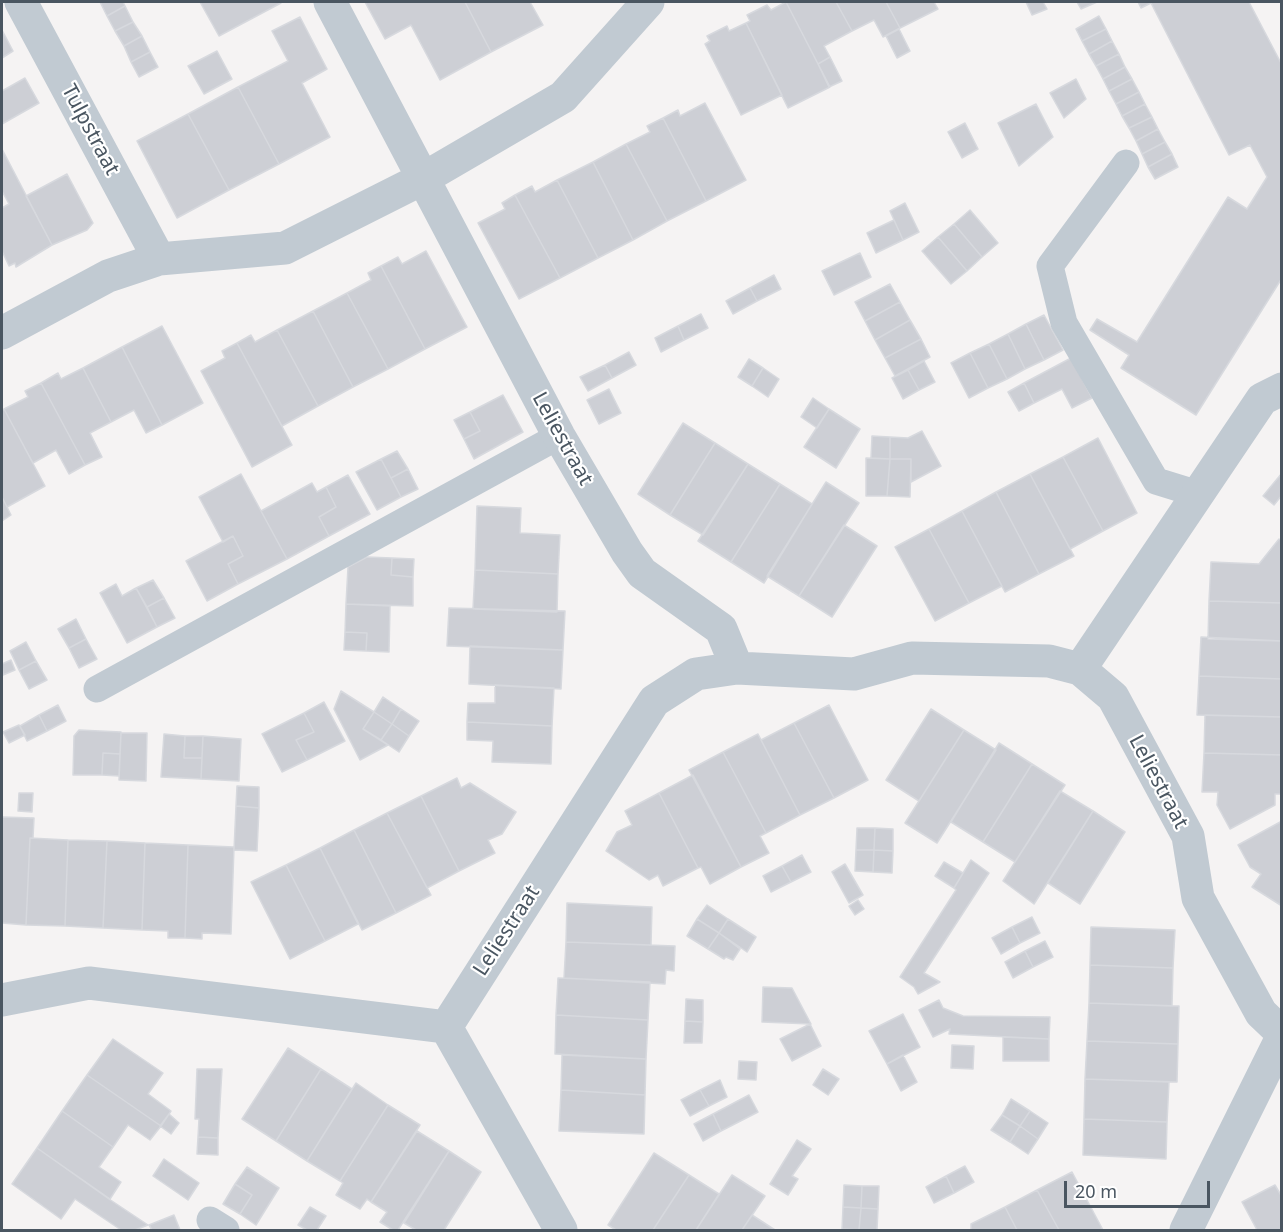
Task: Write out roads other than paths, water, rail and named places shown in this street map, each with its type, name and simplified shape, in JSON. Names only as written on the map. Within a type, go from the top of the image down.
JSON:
[{"type":"street","name":"Tulpstraat","points":[[21,2],[159,259]]},
{"type":"street","points":[[330,2],[424,178]]},
{"type":"street","points":[[2,333],[108,276],[159,259],[285,248],[424,178],[563,97],[648,2]]},
{"type":"street","name":"Leliestraat","points":[[424,178],[559,436],[627,552],[642,573],[721,629],[737,668]]},
{"type":"street","points":[[1080,669],[1262,399],[1281,388]]},
{"type":"street","name":"Leliestraat","points":[[446,1027],[654,701],[696,674],[737,668],[854,674],[912,658],[1049,661],[1080,669],[1113,697],[1188,836],[1198,898],[1261,1013],[1281,1035]]},
{"type":"street","points":[[2,1000],[89,983],[446,1027],[561,1230]]},
{"type":"street","points":[[1186,1230],[1281,1035]]},
{"type":"lane","points":[[1126,164],[1050,266],[1064,323],[1156,481],[1198,494]]},
{"type":"lane","points":[[97,689],[559,436]]}]
